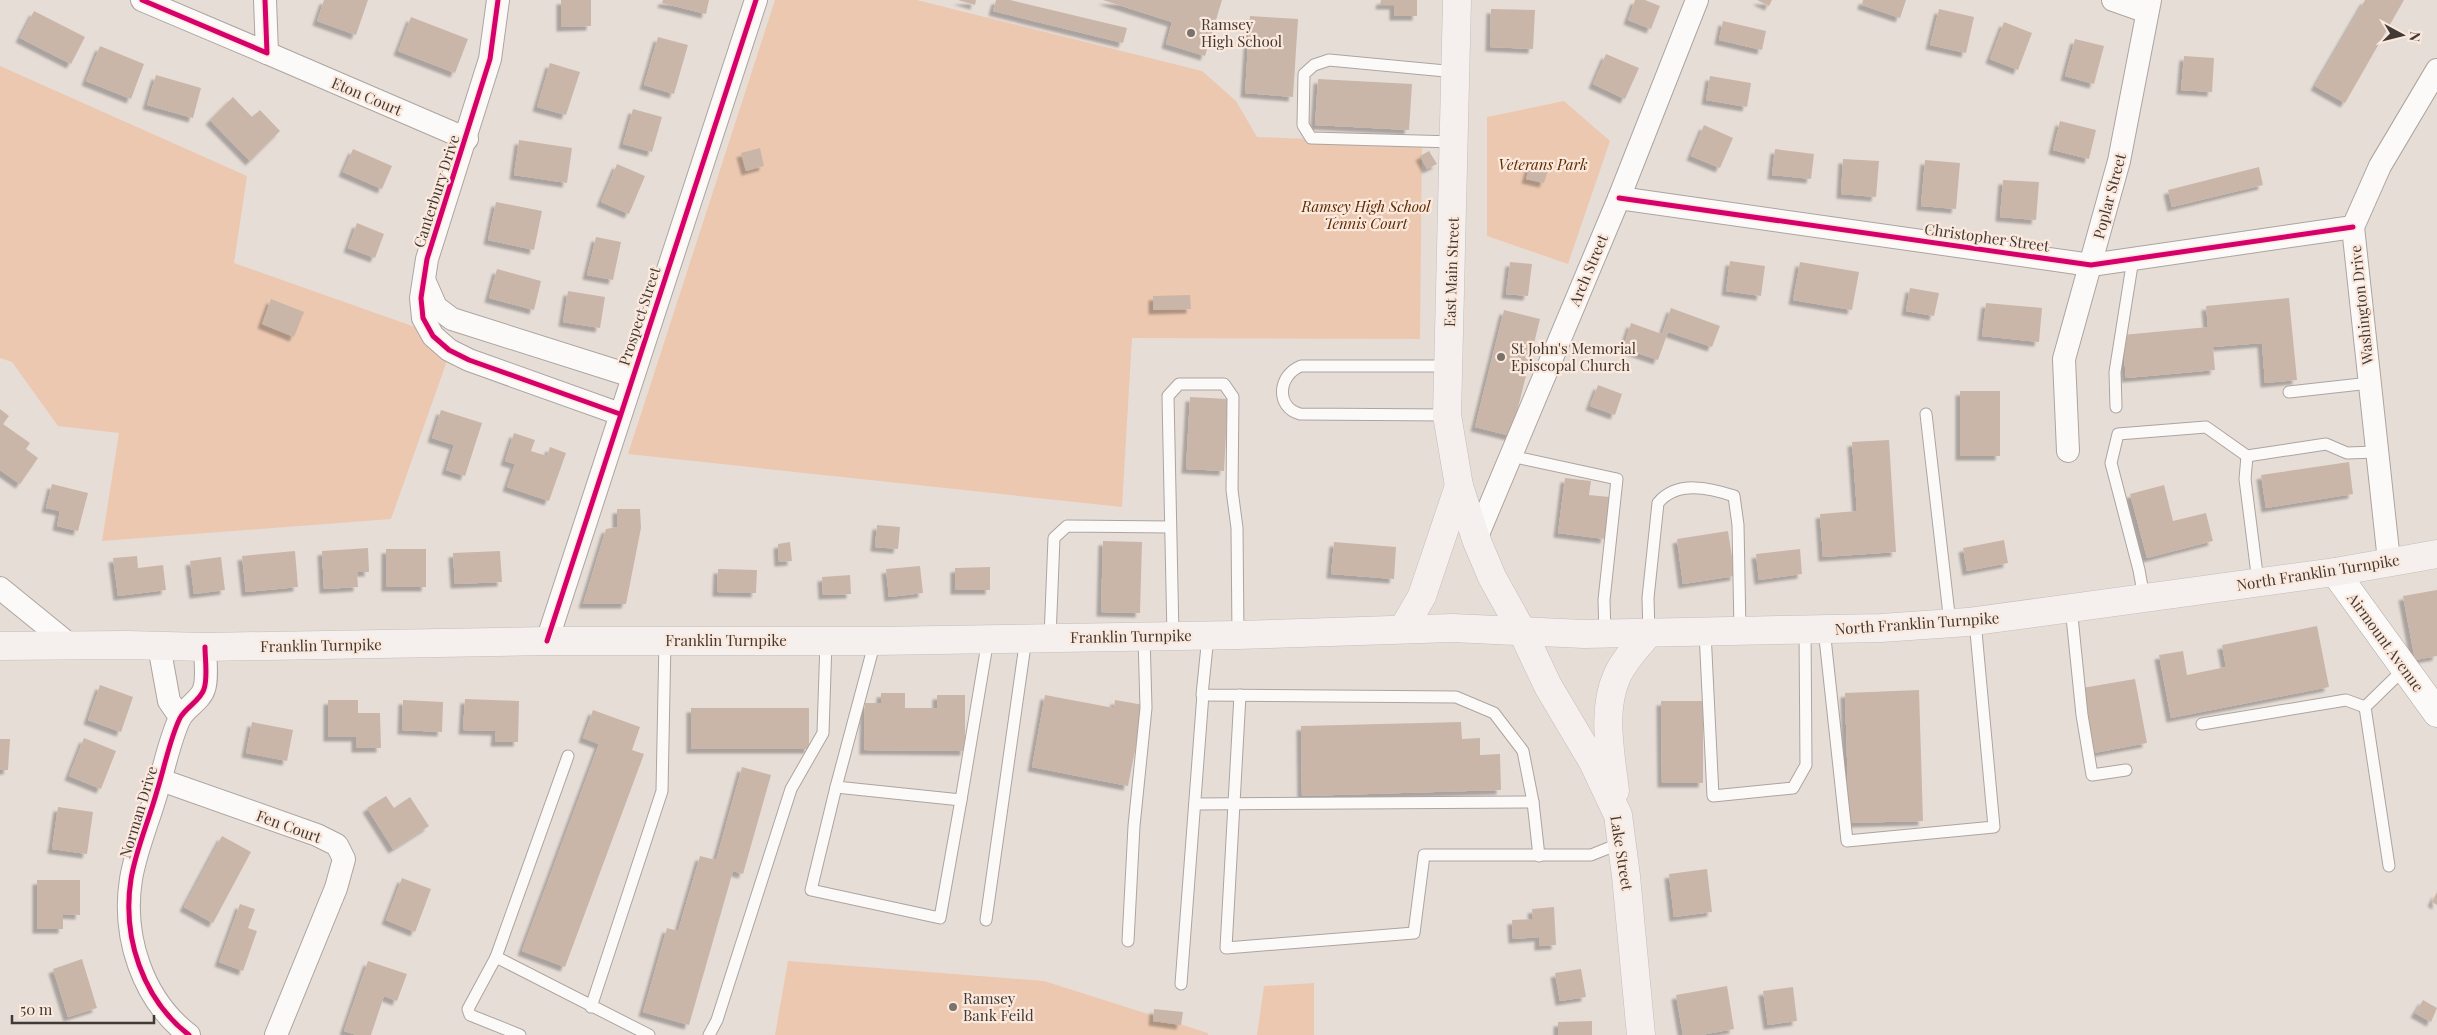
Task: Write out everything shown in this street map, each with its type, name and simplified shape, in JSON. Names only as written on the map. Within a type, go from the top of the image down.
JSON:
[{"type":"main road","name":"East Main Street","points":[[1457,0],[1447,415],[1459,486],[1476,540]]},
{"type":"main road","points":[[1403,629],[1422,596],[1459,486]]},
{"type":"main road","name":"Lake Street","points":[[1476,540],[1492,577],[1523,633],[1548,686],[1594,762],[1618,815],[1623,843],[1641,1035]]},
{"type":"main road","name":"North Franklin Turnpike","points":[[1452,628],[1523,633],[1605,634],[1815,630],[1962,622],[2336,572],[2389,561],[2437,554]]},
{"type":"main road","name":"Franklin Turnpike","points":[[0,646],[205,647],[547,641],[1038,638],[1238,635],[1452,628]]},
{"type":"main road","points":[[1618,815],[1610,744],[1612,692],[1617,676],[1625,662],[1649,633]]},
{"type":"street","name":"Eton Court","points":[[142,0],[467,139]]},
{"type":"street","points":[[265,0],[267,54]]},
{"type":"street","name":"Canterbury Drive","points":[[498,0],[490,59],[467,139],[427,259],[421,298],[423,318],[433,336],[449,350],[470,360],[620,414]]},
{"type":"street","name":"Prospect Street","points":[[547,641],[756,0]]},
{"type":"street","name":"Arch Street","points":[[1476,540],[1619,198],[1697,0]]},
{"type":"street","points":[[2113,0],[2149,6]]},
{"type":"street","name":"Poplar Street","points":[[2068,451],[2064,359],[2119,161],[2149,6]]},
{"type":"street","name":"Washington Drive","points":[[2389,561],[2353,228],[2380,166],[2437,70]]},
{"type":"street","name":"Christopher Street","points":[[1619,198],[2091,265],[2353,228]]},
{"type":"street","points":[[424,278],[436,307],[452,319],[632,376]]},
{"type":"street","name":"Airmount Avenue","points":[[2336,572],[2437,713]]},
{"type":"street","points":[[0,588],[70,645]]},
{"type":"street","points":[[159,646],[169,701],[180,717]]},
{"type":"street","name":"Norman Drive","points":[[189,1035],[173,1023],[146,983],[136,955],[131,932],[129,905],[132,878],[180,717],[204,690],[205,647]]},
{"type":"street","name":"Fen Court","points":[[161,780],[317,835],[337,845],[344,859],[336,888],[276,1035]]},
{"type":"lane","points":[[1454,142],[1311,138],[1303,125],[1304,74],[1314,65],[1329,60],[1456,72]]},
{"type":"lane","points":[[2116,407],[2115,372],[2133,259]]},
{"type":"lane","points":[[1447,415],[1300,414],[1290,411],[1285,404],[1283,391],[1286,378],[1291,370],[1301,366],[1448,366]]},
{"type":"lane","points":[[2289,392],[2370,383]]},
{"type":"lane","points":[[1173,636],[1168,396],[1179,384],[1224,384],[1233,397],[1232,490],[1236,528],[1238,635]]},
{"type":"lane","points":[[1815,630],[1847,841],[1994,827],[1962,622],[1926,414]]},
{"type":"lane","points":[[2144,598],[2139,570],[2111,463],[2118,434],[2206,427],[2247,456],[2326,444],[2347,453],[2377,452]]},
{"type":"lane","points":[[1511,456],[1617,479],[1604,600],[1605,634]]},
{"type":"lane","points":[[2247,456],[2245,479],[2258,582]]},
{"type":"lane","points":[[1649,633],[1648,598],[1658,503],[1664,496],[1681,488],[1716,490],[1734,496],[1738,525],[1740,631]]},
{"type":"lane","points":[[986,920],[1038,638],[1054,538],[1067,526],[1170,527]]},
{"type":"lane","points":[[2071,607],[2082,715],[2092,774],[2126,770]]},
{"type":"lane","points":[[1706,632],[1713,796],[1792,788],[1806,765],[1815,630]]},
{"type":"lane","points":[[1182,984],[1208,635]]},
{"type":"lane","points":[[1128,941],[1134,826],[1146,708],[1144,636]]},
{"type":"lane","points":[[875,640],[811,890],[940,918],[962,800],[988,638]]},
{"type":"lane","points":[[591,1007],[662,791],[666,640]]},
{"type":"lane","points":[[709,1035],[716,1020],[791,789],[823,733],[826,640]]},
{"type":"lane","points":[[2365,707],[2405,668]]},
{"type":"lane","points":[[1203,694],[1456,697],[1494,713],[1523,751],[1534,802],[1539,856]]},
{"type":"lane","points":[[1240,695],[1226,948],[1414,933],[1424,855],[1591,855],[1623,843]]},
{"type":"lane","points":[[2202,724],[2346,700],[2365,707]]},
{"type":"lane","points":[[2365,707],[2389,866]]},
{"type":"lane","points":[[520,1035],[470,1015],[468,1009],[496,957],[568,756]]},
{"type":"lane","points":[[836,787],[962,800]]},
{"type":"lane","points":[[1195,804],[1534,802]]},
{"type":"lane","points":[[496,957],[649,1035]]},
{"type":"green space","name":"Ramsey High School Tennis Court","points":[[775,0],[917,0],[1202,71],[1236,101],[1257,137],[1422,143],[1420,339],[1132,338],[1122,507],[628,454]]},
{"type":"green space","points":[[0,66],[247,176],[234,263],[415,327],[447,361],[391,519],[102,541],[119,433],[58,426],[12,362],[0,358]]},
{"type":"green space","name":"Veterans Park","points":[[1564,101],[1610,141],[1568,264],[1487,236],[1487,117]]},
{"type":"green space","name":"Ramsey Bank Feild","points":[[788,961],[1044,981],[1208,1033],[1208,1035],[775,1035]]},
{"type":"green space","points":[[1314,983],[1314,1035],[1257,1035],[1264,986]]},
{"type":"building","points":[[324,0],[368,0],[356,35],[317,21]]},
{"type":"building","points":[[561,0],[591,0],[591,26],[561,27]]},
{"type":"building","points":[[663,0],[709,0],[706,14],[662,3]]},
{"type":"building","points":[[958,0],[976,0],[975,5]]},
{"type":"building","points":[[996,0],[1010,0],[1127,28],[1123,43],[993,11]]},
{"type":"building","name":"Ramsey High School","points":[[1103,0],[1222,0],[1205,56],[1166,44],[1172,22]]},
{"type":"building","points":[[1381,0],[1417,0],[1417,16],[1394,16],[1394,5],[1380,5]]},
{"type":"building","points":[[1635,0],[1645,0],[1660,6],[1651,29],[1628,20]]},
{"type":"building","points":[[1757,0],[1772,0],[1769,6]]},
{"type":"building","points":[[1863,0],[1906,0],[1900,18],[1862,5]]},
{"type":"building","points":[[2365,0],[2404,0],[2345,103],[2315,86]]},
{"type":"building","points":[[1491,9],[1535,10],[1533,49],[1490,47]]},
{"type":"building","points":[[1939,9],[1974,17],[1966,53],[1930,45]]},
{"type":"building","points":[[34,11],[85,37],[71,64],[20,38]]},
{"type":"building","points":[[1250,16],[1298,19],[1293,97],[1245,93]]},
{"type":"building","points":[[411,17],[468,39],[455,73],[398,51]]},
{"type":"building","points":[[1723,21],[1766,31],[1762,50],[1719,40]]},
{"type":"building","points":[[2004,22],[2032,33],[2018,70],[1990,59]]},
{"type":"building","points":[[658,37],[688,45],[674,94],[644,85]]},
{"type":"building","points":[[2075,39],[2104,46],[2094,84],[2065,76]]},
{"type":"building","points":[[100,46],[144,64],[131,99],[86,81]]},
{"type":"building","points":[[1606,54],[1639,68],[1625,99],[1593,84]]},
{"type":"building","points":[[2184,56],[2214,58],[2212,92],[2181,90]]},
{"type":"building","points":[[550,63],[580,72],[566,115],[537,107]]},
{"type":"building","points":[[156,75],[201,88],[193,118],[147,105]]},
{"type":"building","points":[[1710,76],[1751,83],[1747,107],[1706,100]]},
{"type":"building","points":[[1318,79],[1412,84],[1409,130],[1315,125]]},
{"type":"building","points":[[233,97],[252,117],[260,110],[280,131],[250,161],[210,120]]},
{"type":"building","points":[[633,109],[662,117],[652,152],[623,144]]},
{"type":"building","points":[[2060,121],[2096,130],[2089,159],[2053,150]]},
{"type":"building","points":[[1704,125],[1733,138],[1720,168],[1691,156]]},
{"type":"building","points":[[519,140],[572,148],[567,183],[514,175]]},
{"type":"building","points":[[760,148],[764,166],[746,171],[741,153]]},
{"type":"building","points":[[353,149],[392,166],[382,189],[343,172]]},
{"type":"building","points":[[1775,149],[1814,154],[1811,179],[1772,175]]},
{"type":"building","points":[[1429,151],[1437,164],[1427,169],[1420,156]]},
{"type":"building","points":[[1843,159],[1879,161],[1876,197],[1841,194]]},
{"type":"building","points":[[1925,160],[1960,163],[1956,209],[1921,206]]},
{"type":"building","points":[[1531,162],[1549,166],[1544,183],[1526,179]]},
{"type":"building","points":[[617,164],[645,176],[629,214],[601,202]]},
{"type":"building","points":[[2259,167],[2263,185],[2172,207],[2168,190]]},
{"type":"building","points":[[2003,180],[2039,182],[2036,220],[2000,217]]},
{"type":"building","points":[[496,202],[542,211],[534,250],[488,240]]},
{"type":"building","points":[[357,223],[384,234],[375,258],[348,248]]},
{"type":"building","points":[[596,237],[621,242],[613,280],[587,275]]},
{"type":"building","points":[[1730,261],[1765,266],[1761,296],[1726,291]]},
{"type":"building","points":[[1510,262],[1532,264],[1528,296],[1506,294]]},
{"type":"building","points":[[1800,262],[1859,272],[1852,310],[1793,300]]},
{"type":"building","points":[[497,269],[541,281],[534,310],[489,298]]},
{"type":"building","points":[[1910,288],[1939,293],[1934,316],[1906,311]]},
{"type":"building","points":[[568,291],[605,297],[600,328],[563,322]]},
{"type":"building","points":[[1190,295],[1191,309],[1153,310],[1153,296]]},
{"type":"building","points":[[2289,298],[2297,380],[2265,383],[2262,343],[2213,347],[2215,370],[2126,378],[2122,335],[2208,327],[2206,306]]},
{"type":"building","points":[[271,299],[304,312],[294,337],[262,324]]},
{"type":"building","points":[[1986,303],[2042,308],[2039,342],[1982,336]]},
{"type":"building","points":[[1671,308],[1720,326],[1712,347],[1668,332],[1658,360],[1623,348],[1631,323],[1662,334]]},
{"type":"building","points":[[1504,310],[1540,319],[1511,436],[1475,427]]},
{"type":"building","points":[[1598,385],[1622,394],[1615,415],[1590,406]]},
{"type":"building","points":[[1960,391],[2000,391],[2000,456],[1960,456]]},
{"type":"building","points":[[1190,397],[1228,399],[1224,471],[1186,469]]},
{"type":"building","points":[[0,409],[9,416],[3,424],[30,443],[26,449],[38,458],[20,484],[0,470]]},
{"type":"building","points":[[441,410],[482,423],[465,476],[446,470],[454,445],[432,438]]},
{"type":"building","points":[[514,433],[535,440],[531,451],[547,456],[550,447],[566,453],[549,501],[507,487],[515,464],[505,461]]},
{"type":"building","points":[[1889,440],[1896,552],[1823,557],[1820,514],[1857,511],[1852,442]]},
{"type":"building","points":[[2349,462],[2353,494],[2266,508],[2261,475]]},
{"type":"building","points":[[1565,478],[1591,481],[1589,495],[1610,497],[1605,539],[1558,533]]},
{"type":"building","points":[[52,484],[88,493],[78,531],[57,526],[60,511],[46,508]]},
{"type":"building","points":[[2164,485],[2173,521],[2206,513],[2213,541],[2147,558],[2130,494]]},
{"type":"building","points":[[617,509],[640,509],[641,528],[626,604],[583,604],[606,529],[617,527]]},
{"type":"building","points":[[877,525],[900,527],[898,549],[875,547]]},
{"type":"building","points":[[1728,531],[1735,576],[1683,584],[1677,539]]},
{"type":"building","points":[[2004,540],[2008,563],[1967,571],[1963,548]]},
{"type":"building","points":[[1103,541],[1142,542],[1140,613],[1101,612]]},
{"type":"building","points":[[790,542],[792,561],[779,562],[778,544]]},
{"type":"building","points":[[1334,542],[1396,547],[1394,579],[1331,574]]},
{"type":"building","points":[[368,548],[369,572],[357,572],[358,587],[324,589],[322,551]]},
{"type":"building","points":[[386,549],[426,549],[426,587],[386,587]]},
{"type":"building","points":[[1800,549],[1802,574],[1759,580],[1756,554]]},
{"type":"building","points":[[295,551],[298,587],[246,592],[242,556]]},
{"type":"building","points":[[500,551],[502,582],[455,584],[453,553]]},
{"type":"building","points":[[137,556],[138,568],[163,565],[166,590],[118,596],[113,558]]},
{"type":"building","points":[[221,557],[225,590],[194,594],[190,561]]},
{"type":"building","points":[[920,566],[923,593],[889,597],[886,569]]},
{"type":"building","points":[[990,567],[990,590],[955,590],[955,568]]},
{"type":"building","points":[[718,569],[757,570],[756,593],[717,592]]},
{"type":"building","points":[[850,575],[851,594],[823,595],[822,577]]},
{"type":"building","points":[[2437,590],[2437,656],[2415,660],[2403,596]]},
{"type":"building","points":[[2317,626],[2329,687],[2171,718],[2159,655],[2183,651],[2187,675],[2226,667],[2222,645]]},
{"type":"building","points":[[2135,679],[2147,743],[2094,753],[2082,688]]},
{"type":"building","points":[[100,685],[133,697],[121,732],[88,720]]},
{"type":"building","points":[[1919,690],[1923,821],[1849,823],[1845,693]]},
{"type":"building","points":[[881,693],[905,693],[905,708],[937,708],[937,695],[965,695],[965,751],[864,750],[865,703],[881,703]]},
{"type":"building","points":[[1045,695],[1114,708],[1115,700],[1144,705],[1128,786],[1032,767]]},
{"type":"building","points":[[465,699],[519,701],[518,742],[495,742],[496,731],[463,730]]},
{"type":"building","points":[[328,700],[358,700],[358,713],[380,713],[381,748],[356,748],[356,737],[328,737]]},
{"type":"building","points":[[403,700],[443,702],[442,732],[402,730]]},
{"type":"building","points":[[1661,701],[1703,701],[1703,783],[1662,783]]},
{"type":"building","points":[[691,708],[809,708],[809,749],[691,749]]},
{"type":"building","points":[[593,710],[640,727],[632,750],[644,754],[565,967],[522,951],[599,744],[583,738]]},
{"type":"building","points":[[252,722],[293,730],[287,761],[246,753]]},
{"type":"building","points":[[1461,722],[1462,739],[1480,738],[1480,755],[1500,754],[1501,790],[1302,796],[1301,726]]},
{"type":"building","points":[[84,738],[116,751],[101,789],[69,776]]},
{"type":"building","points":[[0,739],[10,739],[8,770],[0,770]]},
{"type":"building","points":[[742,767],[771,775],[743,874],[733,871],[689,1025],[643,1012],[667,928],[678,931],[700,856],[716,860]]},
{"type":"building","points":[[386,796],[394,808],[410,797],[429,826],[393,849],[367,808]]},
{"type":"building","points":[[58,807],[93,812],[87,854],[52,849]]},
{"type":"building","points":[[222,836],[251,852],[213,923],[184,907]]},
{"type":"building","points":[[1707,869],[1712,912],[1674,917],[1669,874]]},
{"type":"building","points":[[402,878],[431,889],[415,932],[386,920]]},
{"type":"building","points":[[37,880],[80,880],[80,915],[63,914],[63,929],[37,929]]},
{"type":"building","points":[[2437,892],[2437,905],[2432,902]]},
{"type":"building","points":[[240,904],[255,909],[248,928],[257,931],[243,971],[219,962]]},
{"type":"building","points":[[1554,907],[1556,945],[1539,946],[1539,937],[1513,939],[1512,920],[1533,919],[1532,909]]},
{"type":"building","points":[[82,959],[97,1008],[68,1017],[53,969]]},
{"type":"building","points":[[368,961],[407,974],[397,1001],[384,996],[371,1035],[357,1035],[344,1031]]},
{"type":"building","points":[[1581,969],[1586,997],[1560,1001],[1555,973]]},
{"type":"building","points":[[1727,986],[1734,1029],[1701,1035],[1683,1035],[1676,995]]},
{"type":"building","points":[[1793,987],[1797,1021],[1768,1025],[1763,991]]},
{"type":"building","points":[[2423,1000],[2437,1008],[2431,1022],[2415,1013]]},
{"type":"building","points":[[1154,1009],[1183,1012],[1181,1025],[1153,1021]]},
{"type":"building","points":[[1592,1021],[1592,1035],[1558,1035],[1558,1022]]},
{"type":"cycle path","points":[[142,0],[267,53],[265,0]]},
{"type":"cycle path","points":[[498,0],[490,59],[427,259],[421,298],[423,318],[433,336],[449,350],[469,360],[620,414]]},
{"type":"cycle path","points":[[547,641],[756,0]]},
{"type":"cycle path","points":[[1619,198],[2091,265],[2353,227]]},
{"type":"cycle path","points":[[189,1035],[159,1003],[139,965],[133,944],[129,901],[136,857],[173,735],[182,714],[200,697],[204,689],[206,674],[205,647]]},
{"type":"place","name":"Ramsey High School","points":[[1191,33]]},
{"type":"place","name":"St John's Memorial Episcopal Church","points":[[1501,357]]},
{"type":"place","name":"Ramsey Bank Feild","points":[[953,1007]]}]
